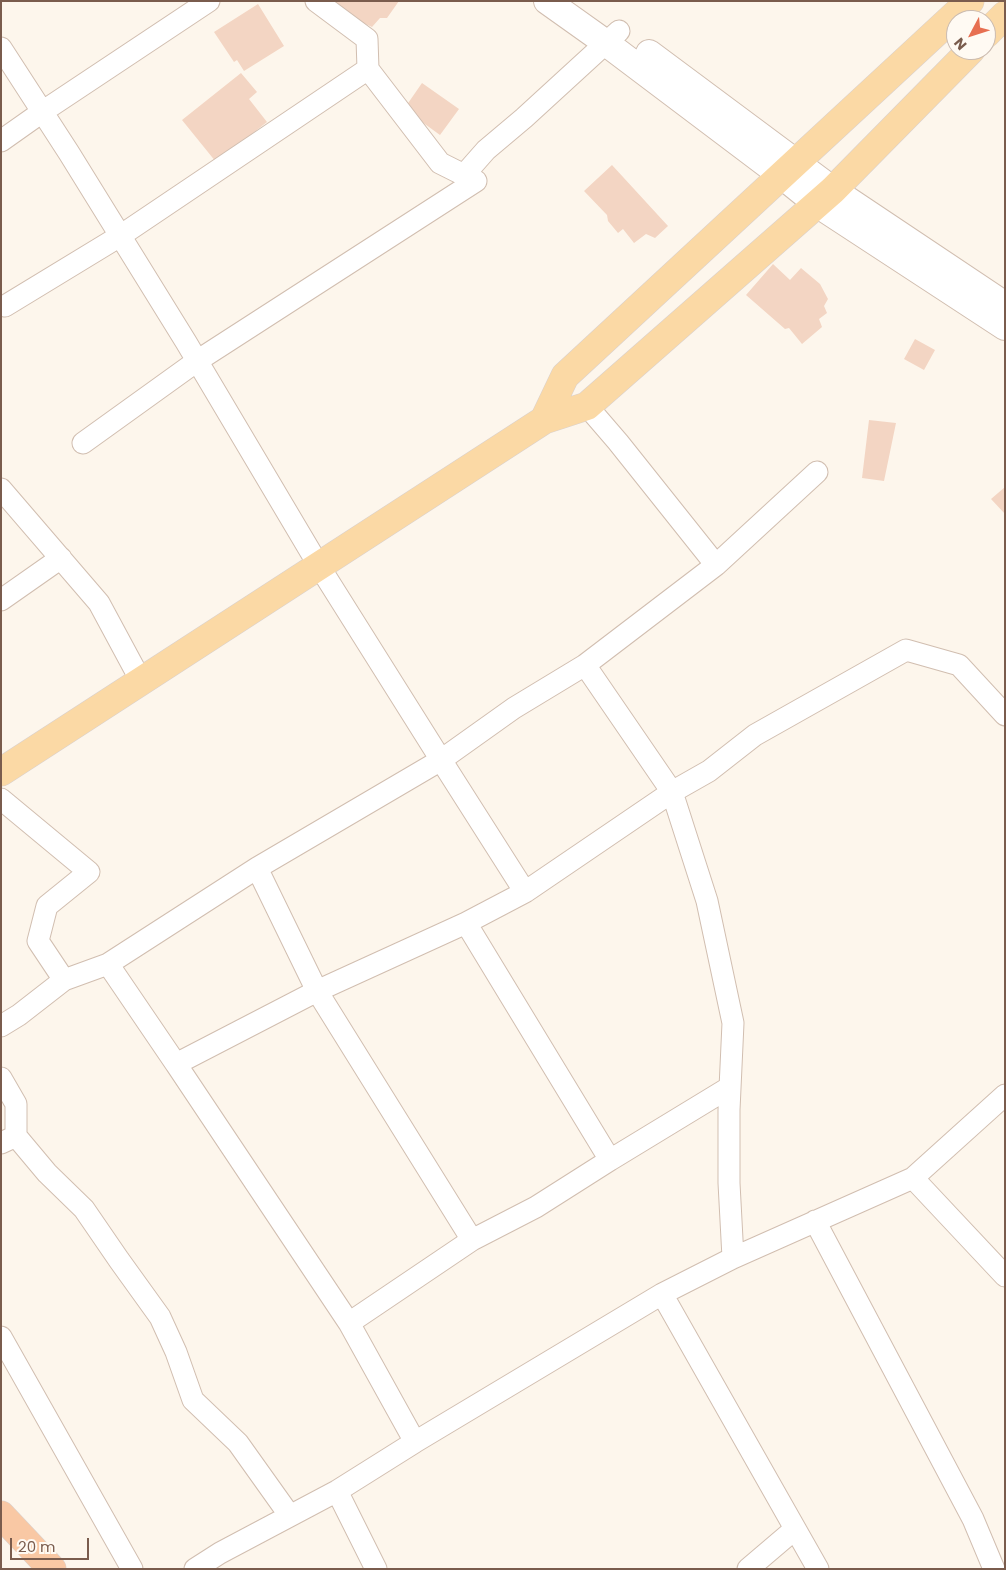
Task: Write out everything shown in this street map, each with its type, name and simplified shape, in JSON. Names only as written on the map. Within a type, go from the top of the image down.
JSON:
[{"type":"highway","points":[[1,1515],[52,1569]]},
{"type":"main road","points":[[544,420],[565,376],[970,1]]},
{"type":"main road","points":[[1,772],[544,420],[587,406],[825,197],[961,60]]},
{"type":"street","points":[[1,141],[209,1]]},
{"type":"street","points":[[83,443],[197,362],[476,181],[440,163],[368,70],[367,39],[316,1]]},
{"type":"street","points":[[547,1],[613,37],[825,197],[1005,328]]},
{"type":"street","points":[[577,1],[613,37]]},
{"type":"street","points":[[464,175],[486,150],[613,37]]},
{"type":"street","points":[[1,48],[120,236],[319,566],[525,892]]},
{"type":"street","points":[[5,306],[120,236],[368,70]]},
{"type":"street","points":[[825,197],[1005,305]]},
{"type":"street","points":[[587,406],[716,565]]},
{"type":"street","points":[[1,1026],[19,1015],[64,980],[108,964],[257,868],[441,760],[514,708],[585,665],[716,565],[817,472]]},
{"type":"street","points":[[1,489],[99,603],[141,681]]},
{"type":"street","points":[[1,600],[61,558]]},
{"type":"street","points":[[176,1064],[318,991],[466,923],[525,892],[672,792],[708,771],[755,735],[906,650],[959,666],[1005,715]]},
{"type":"street","points":[[585,665],[672,792],[707,901],[733,1023],[729,1183],[733,1258]]},
{"type":"street","points":[[1,799],[89,872],[47,906],[38,941],[64,980]]},
{"type":"street","points":[[257,868],[318,991],[472,1240]]},
{"type":"street","points":[[466,923],[610,1160]]},
{"type":"street","points":[[108,964],[349,1323],[415,1442]]},
{"type":"street","points":[[1,1078],[16,1104],[9,1140],[48,1173],[84,1209],[160,1317],[176,1352],[193,1400],[238,1443],[290,1516]]},
{"type":"street","points":[[349,1323],[472,1240],[536,1207],[730,1088]]},
{"type":"street","points":[[196,1569],[220,1553],[337,1491],[662,1294],[733,1258],[913,1178],[1005,1095]]},
{"type":"street","points":[[913,1178],[1005,1276]]},
{"type":"street","points":[[815,1221],[973,1520],[994,1569]]},
{"type":"street","points":[[662,1294],[818,1569]]},
{"type":"street","points":[[1,1337],[132,1569]]},
{"type":"street","points":[[337,1491],[376,1569]]},
{"type":"street","points":[[748,1569],[795,1529]]},
{"type":"building","points":[[327,1],[399,1],[387,18],[380,18],[372,27],[344,14]]},
{"type":"building","points":[[258,4],[284,46],[244,71],[237,60],[234,62],[214,32]]},
{"type":"building","points":[[241,73],[257,92],[249,99],[267,122],[216,162],[182,120]]},
{"type":"building","points":[[422,83],[459,109],[440,135],[404,109]]},
{"type":"building","points":[[612,165],[668,226],[655,238],[646,234],[634,243],[623,229],[618,233],[608,221],[607,215],[584,191]]},
{"type":"building","points":[[773,264],[790,280],[801,268],[820,284],[828,299],[824,306],[827,313],[819,319],[822,327],[802,344],[789,328],[785,329],[746,295]]},
{"type":"building","points":[[915,339],[935,350],[924,370],[904,359]]},
{"type":"building","points":[[869,420],[896,423],[884,481],[862,478]]},
{"type":"building","points":[[1005,487],[1005,514],[991,499]]}]
